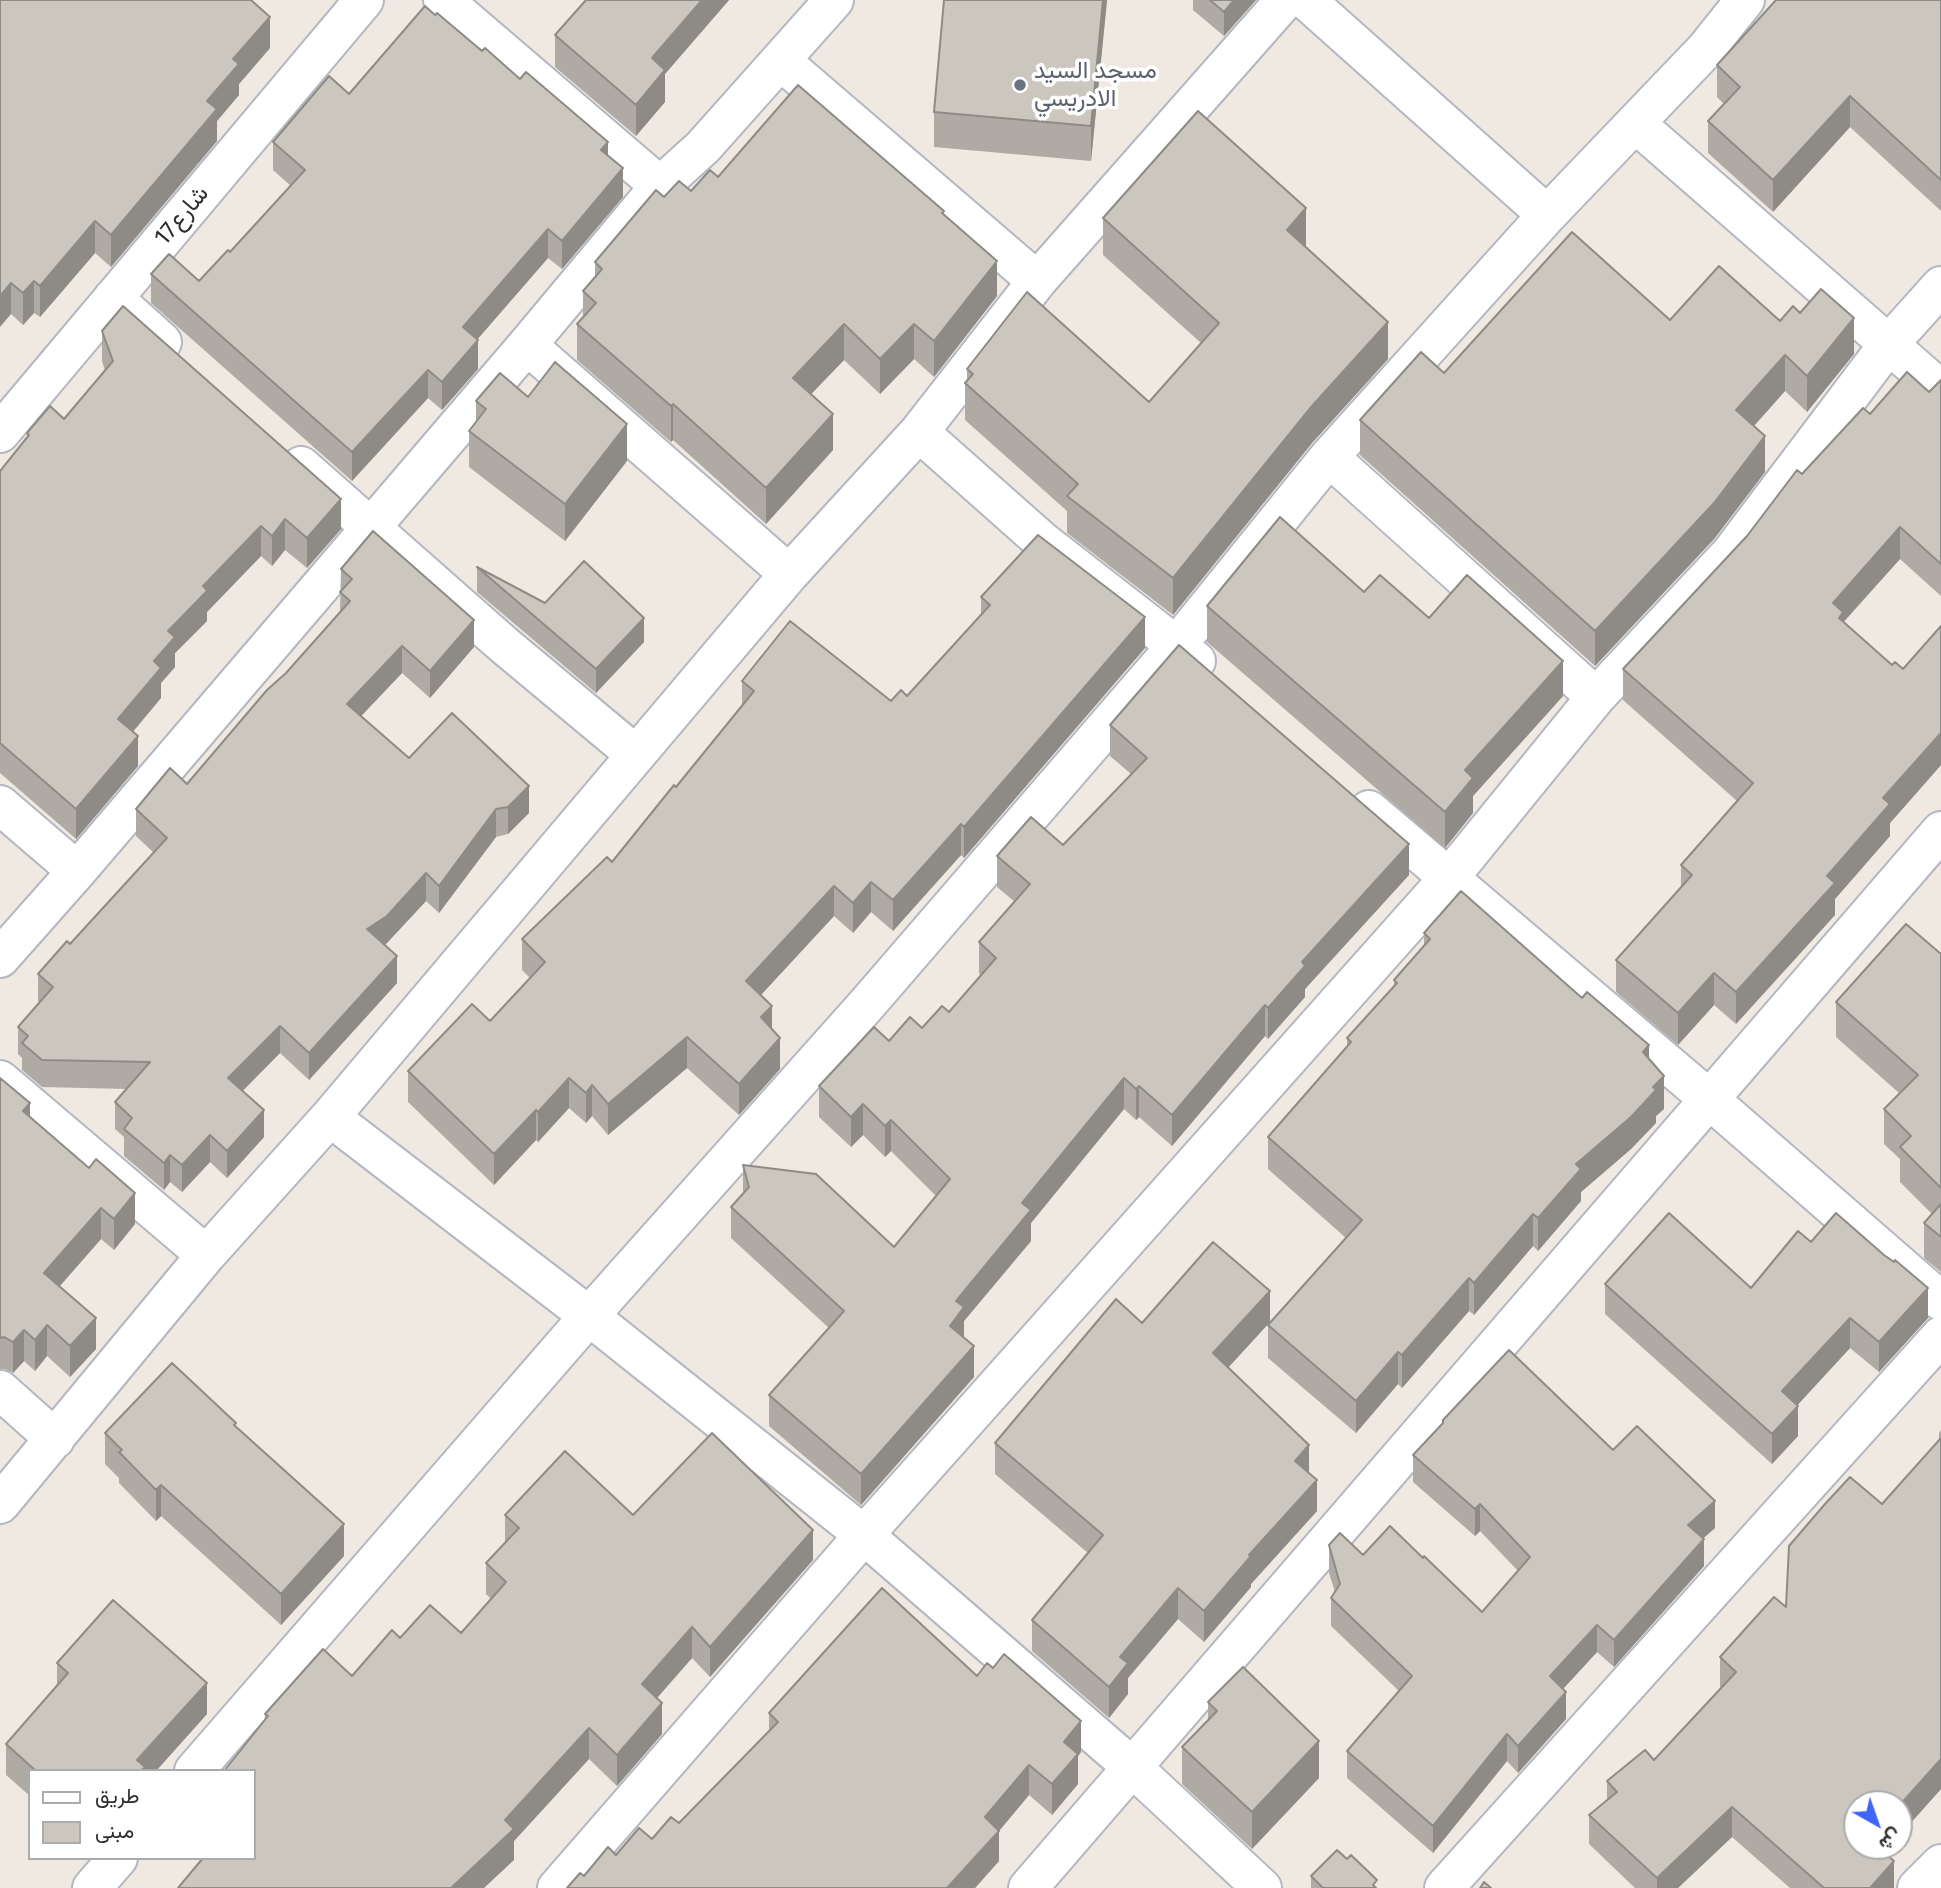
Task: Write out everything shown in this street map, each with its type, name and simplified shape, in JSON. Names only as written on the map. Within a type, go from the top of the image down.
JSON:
[{"type":"street","name":"شارع17","points":[[0,433],[364,0]]},
{"type":"street","points":[[443,0],[660,186]]},
{"type":"street","points":[[0,958],[527,345],[660,186],[703,147],[834,0]]},
{"type":"street","points":[[0,1504],[206,1255],[330,1117],[789,574],[919,432],[1037,281],[1285,0]]},
{"type":"street","points":[[1306,0],[1547,215]]},
{"type":"street","points":[[196,1769],[1177,645],[1329,457],[1547,215],[1705,50],[1745,0]]},
{"type":"street","points":[[781,61],[1037,281]]},
{"type":"street","points":[[1635,123],[1941,390]]},
{"type":"street","points":[[557,1888],[864,1535],[1448,879],[1596,697],[1731,553],[1888,345],[1941,286]]},
{"type":"street","points":[[113,298],[185,362]]},
{"type":"street","points":[[527,345],[789,574]]},
{"type":"street","points":[[919,432],[1042,541],[1177,645],[1219,681]]},
{"type":"street","points":[[278,445],[504,645],[636,755]]},
{"type":"street","points":[[1329,457],[1596,697]]},
{"type":"street","points":[[1344,789],[1709,1099],[1941,1301]]},
{"type":"street","points":[[0,805],[77,871]]},
{"type":"street","points":[[1028,1888],[1941,831]]},
{"type":"street","points":[[0,1080],[206,1255]]},
{"type":"street","points":[[330,1117],[589,1316],[864,1535],[1132,1767],[1262,1888]]},
{"type":"street","points":[[1444,1888],[1941,1336]]},
{"type":"street","points":[[0,1390],[55,1439]]},
{"type":"street","points":[[92,1888],[116,1860]]},
{"type":"street","points":[[1917,1888],[1941,1864]]},
{"type":"building","points":[[0,0],[251,0],[270,17],[233,59],[239,64],[207,101],[217,109],[111,235],[95,221],[40,286],[34,281],[23,293],[11,283],[0,296]]},
{"type":"building","points":[[586,0],[702,0],[652,58],[665,70],[636,105],[555,35]]},
{"type":"building","points":[[944,0],[1103,0],[1091,126],[934,112]]},
{"type":"building","points":[[1210,0],[1234,0],[1224,12]]},
{"type":"building","points":[[1776,0],[1941,0],[1941,180],[1850,96],[1773,180],[1708,121],[1740,87],[1717,65]]},
{"type":"building","points":[[425,6],[482,51],[485,48],[520,79],[526,72],[608,142],[601,150],[623,168],[562,241],[548,229],[463,327],[478,340],[442,382],[428,370],[352,452],[151,274],[169,254],[199,281],[228,250],[230,252],[305,170],[273,142],[329,76],[349,94]]},
{"type":"building","points":[[798,85],[944,211],[942,213],[997,261],[934,341],[914,324],[880,359],[844,324],[793,378],[833,414],[766,488],[673,404],[671,406],[577,324],[596,303],[583,291],[602,269],[595,262],[656,190],[664,197],[679,181],[691,191],[710,170],[718,177]]},
{"type":"building","points":[[1198,111],[1306,208],[1287,230],[1388,322],[1312,406],[1173,578],[1067,496],[1078,484],[965,383],[973,374],[967,369],[1027,292],[1149,402],[1219,323],[1103,218]]},
{"type":"building","points":[[1572,232],[1670,320],[1719,266],[1780,321],[1793,306],[1800,313],[1821,289],[1854,318],[1807,376],[1785,355],[1736,410],[1765,436],[1714,503],[1595,631],[1360,420],[1421,352],[1444,373]]},
{"type":"building","points":[[123,306],[341,499],[307,538],[285,519],[272,536],[261,526],[203,586],[207,591],[168,631],[175,637],[154,661],[161,668],[118,719],[138,736],[76,809],[0,743],[0,471],[50,406],[64,419],[113,361],[102,331]]},
{"type":"building","points":[[555,362],[627,424],[565,504],[469,431],[486,409],[476,401],[500,373],[528,397]]},
{"type":"building","points":[[1907,372],[1929,392],[1941,380],[1941,564],[1900,527],[1833,603],[1843,612],[1839,618],[1892,665],[1895,662],[1903,669],[1941,626],[1941,733],[1883,798],[1890,804],[1827,876],[1835,883],[1736,992],[1714,973],[1678,1013],[1616,960],[1692,875],[1681,865],[1753,783],[1623,669],[1747,536],[1797,470],[1802,474],[1863,408],[1870,414]]},
{"type":"building","points":[[1280,517],[1364,592],[1380,575],[1429,618],[1467,575],[1563,661],[1465,770],[1473,778],[1445,812],[1207,606]]},
{"type":"building","points":[[373,531],[474,620],[430,671],[402,646],[347,704],[409,758],[452,713],[529,786],[508,807],[496,809],[439,886],[426,873],[387,916],[367,929],[397,956],[309,1053],[280,1026],[228,1078],[264,1110],[227,1151],[210,1135],[182,1165],[170,1155],[164,1163],[124,1129],[132,1118],[115,1102],[150,1062],[42,1060],[22,1043],[28,1036],[18,1027],[53,987],[38,974],[67,941],[70,944],[167,838],[136,809],[170,768],[187,784],[267,690],[286,673],[350,601],[340,592],[352,579],[341,569]]},
{"type":"building","points":[[1038,535],[1145,617],[964,827],[961,824],[893,900],[871,882],[853,903],[834,886],[746,981],[772,1006],[761,1017],[780,1038],[739,1084],[687,1037],[608,1104],[592,1085],[586,1093],[569,1078],[494,1154],[408,1071],[472,1004],[490,1021],[545,962],[522,939],[607,857],[612,862],[674,785],[676,787],[754,691],[742,681],[790,621],[891,701],[901,690],[907,696],[990,605],[981,597]]},
{"type":"building","points":[[584,561],[644,618],[596,669],[477,567],[545,603]]},
{"type":"building","points":[[1179,645],[1409,844],[1302,962],[1305,966],[1268,1008],[1265,1005],[1172,1115],[1139,1086],[1136,1089],[1124,1078],[1022,1203],[1031,1210],[956,1301],[964,1307],[950,1326],[974,1346],[861,1474],[769,1395],[844,1311],[731,1207],[749,1187],[743,1165],[816,1174],[894,1247],[950,1179],[891,1120],[885,1126],[863,1104],[851,1117],[819,1086],[874,1027],[889,1041],[910,1017],[922,1028],[942,1006],[949,1012],[996,958],[979,942],[1030,884],[997,856],[1031,817],[1063,845],[1147,758],[1110,725]]},
{"type":"building","points":[[1461,891],[1582,998],[1587,992],[1649,1045],[1643,1052],[1664,1076],[1653,1087],[1656,1090],[1631,1117],[1576,1164],[1581,1169],[1538,1218],[1533,1214],[1474,1283],[1469,1278],[1402,1355],[1398,1352],[1356,1401],[1268,1325],[1362,1220],[1268,1137],[1351,1042],[1347,1038],[1397,983],[1394,980],[1430,939],[1424,933]]},
{"type":"building","points":[[1906,924],[1941,954],[1941,1188],[1900,1147],[1911,1136],[1884,1109],[1918,1075],[1836,1002]]},
{"type":"building","points":[[0,1078],[30,1103],[23,1111],[89,1168],[96,1159],[135,1193],[114,1219],[101,1208],[44,1273],[96,1318],[70,1346],[47,1325],[35,1340],[24,1330],[13,1342],[4,1337],[0,1338]]},
{"type":"building","points":[[1941,1204],[1941,1237],[1924,1223]]},
{"type":"building","points":[[1669,1213],[1751,1288],[1798,1231],[1811,1242],[1836,1213],[1884,1255],[1894,1262],[1895,1260],[1928,1288],[1879,1342],[1850,1318],[1782,1391],[1798,1406],[1772,1434],[1605,1284]]},
{"type":"building","points":[[1213,1242],[1270,1291],[1213,1353],[1309,1445],[1295,1461],[1317,1480],[1249,1555],[1251,1556],[1204,1611],[1178,1588],[1120,1657],[1128,1663],[1109,1687],[1032,1620],[1103,1535],[995,1443],[1116,1299],[1142,1323]]},
{"type":"building","points":[[1509,1350],[1613,1450],[1637,1426],[1715,1501],[1688,1525],[1704,1539],[1614,1640],[1597,1625],[1550,1676],[1566,1692],[1518,1746],[1507,1734],[1433,1826],[1347,1751],[1412,1676],[1331,1598],[1340,1584],[1329,1545],[1340,1533],[1363,1555],[1390,1526],[1482,1612],[1530,1557],[1480,1504],[1475,1509],[1413,1455]]},
{"type":"building","points":[[172,1363],[236,1423],[234,1425],[344,1524],[281,1594],[161,1485],[156,1490],[119,1452],[122,1450],[105,1433]]},
{"type":"building","points":[[712,1433],[813,1530],[710,1647],[692,1627],[642,1684],[662,1703],[617,1755],[589,1728],[505,1820],[514,1829],[451,1888],[178,1888],[201,1860],[256,1860],[256,1769],[226,1769],[268,1716],[265,1714],[323,1649],[352,1676],[392,1630],[400,1638],[430,1605],[461,1633],[506,1582],[486,1563],[519,1528],[505,1515],[565,1451],[633,1515]]},
{"type":"building","points":[[1941,1438],[1941,1759],[1913,1790],[1843,1790],[1843,1860],[1894,1861],[1870,1888],[1824,1888],[1732,1807],[1657,1878],[1589,1815],[1617,1792],[1607,1781],[1645,1750],[1654,1760],[1736,1672],[1720,1657],[1774,1597],[1786,1607],[1789,1546],[1850,1477],[1882,1504]]},
{"type":"building","points":[[882,1588],[977,1676],[987,1663],[993,1668],[1004,1654],[1081,1721],[1064,1742],[1078,1754],[1052,1784],[1029,1765],[985,1817],[999,1831],[947,1888],[567,1888],[580,1873],[584,1876],[608,1847],[616,1855],[639,1828],[652,1839],[671,1817],[679,1823],[778,1722],[769,1713]]},
{"type":"building","points":[[113,1600],[207,1683],[137,1760],[145,1767],[143,1769],[34,1769],[6,1744],[68,1673],[57,1663]]},
{"type":"building","points":[[1243,1667],[1319,1741],[1252,1812],[1182,1747],[1217,1711],[1208,1702]]},
{"type":"building","points":[[1337,1850],[1347,1859],[1351,1855],[1377,1880],[1373,1885],[1376,1888],[1323,1888],[1311,1876]]},
{"type":"building","points":[[1484,1882],[1491,1888],[1480,1888]]},
{"type":"place","name":"مسجد السيد الادريسي","points":[[1020,85]]}]
